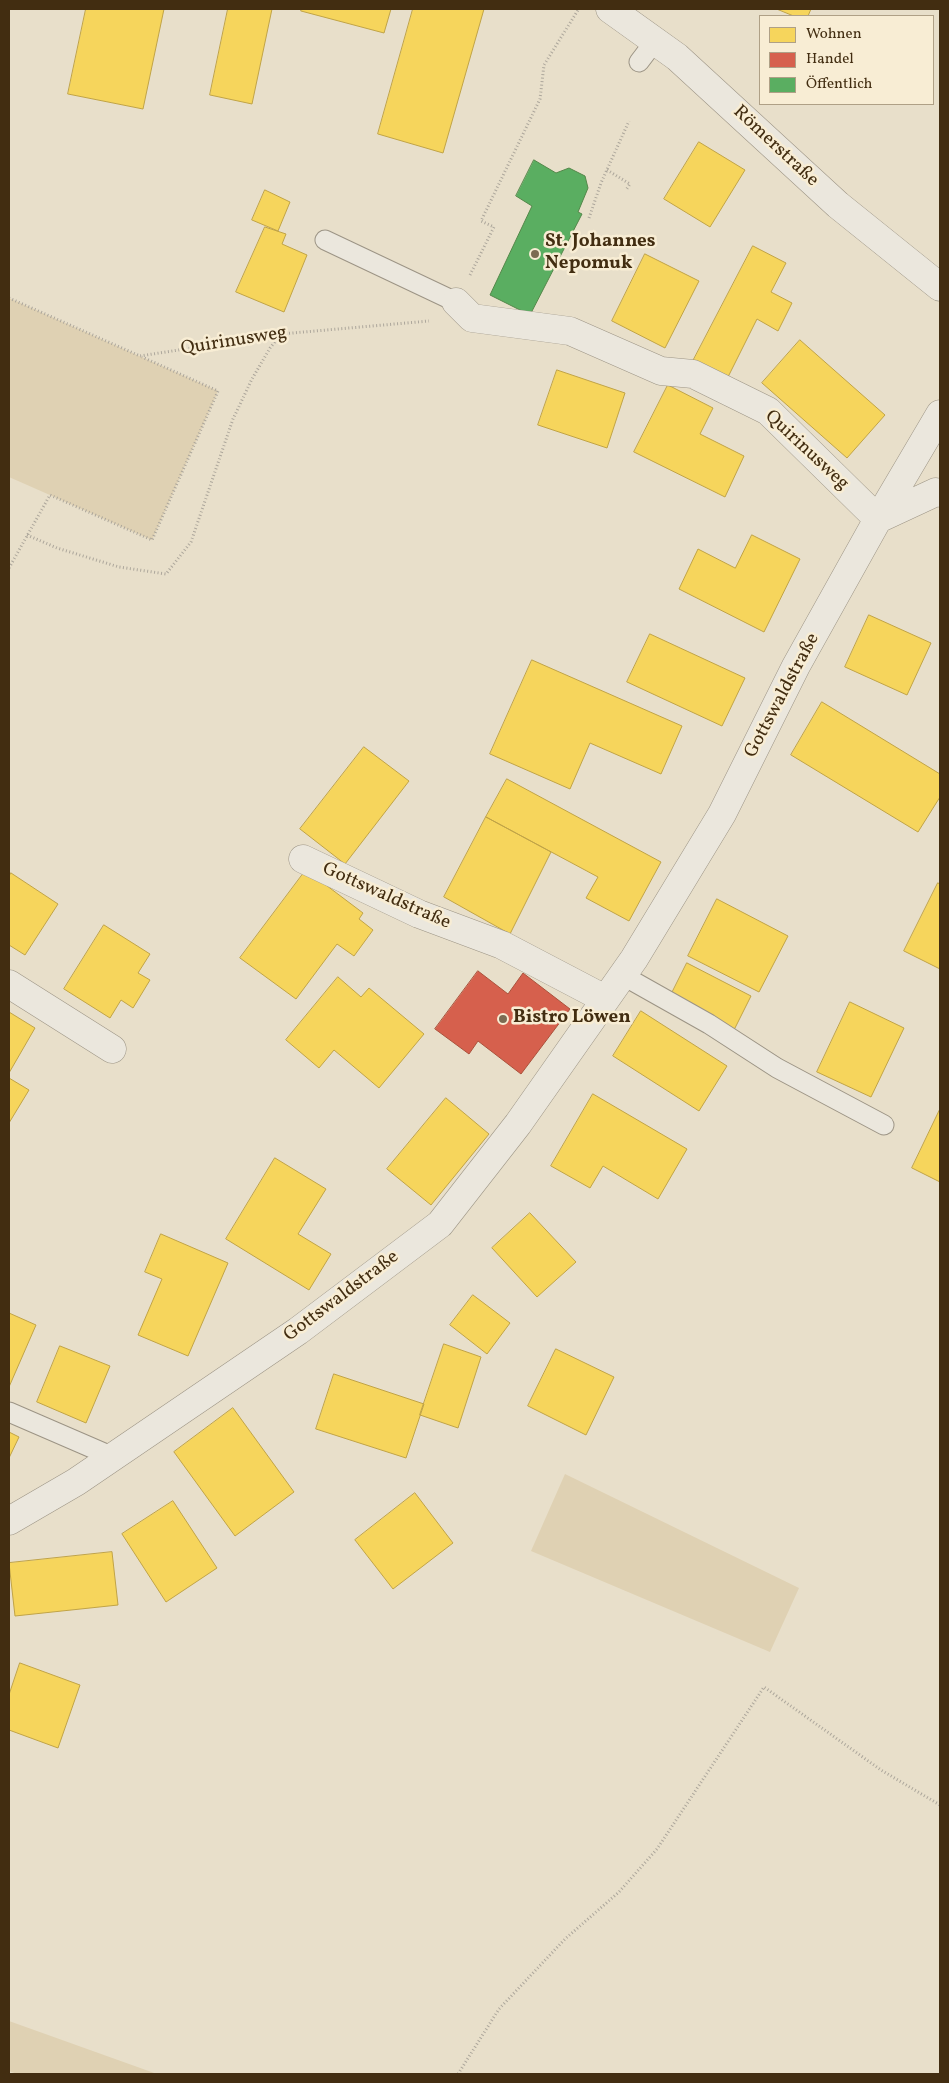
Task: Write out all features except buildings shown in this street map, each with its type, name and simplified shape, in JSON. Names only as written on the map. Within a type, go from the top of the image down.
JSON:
[{"type":"street","name":"Römerstraße","points":[[610,9],[647,52],[677,58],[838,205],[940,287]]},
{"type":"street","name":"Quirinusweg","points":[[464,310],[570,331],[661,371],[693,374],[768,411],[878,519]]},
{"type":"street","name":"Gottswaldstraße","points":[[9,1520],[76,1482],[298,1331],[440,1224],[518,1124],[622,975],[722,814],[796,666],[878,519],[939,419]]},
{"type":"street","points":[[878,519],[936,492],[940,492]]},
{"type":"street","name":"Gottswaldstraße","points":[[302,858],[419,914],[502,945],[605,999]]},
{"type":"street","points":[[9,984],[112,1049]]},
{"type":"lane","name":"Quirinusweg","points":[[325,240],[464,310]]},
{"type":"lane","points":[[622,975],[709,1024],[777,1068],[884,1125]]},
{"type":"lane","points":[[9,1412],[113,1457]]},
{"type":"path","points":[[464,310],[494,227],[481,221],[540,99],[544,65],[578,9]]},
{"type":"path","points":[[589,218],[607,170],[629,121]]},
{"type":"path","points":[[607,170],[630,184],[626,190]]},
{"type":"path","points":[[9,298],[218,391],[152,540],[50,495],[9,568]]},
{"type":"path","name":"Quirinusweg","points":[[140,356],[281,334],[464,310]]},
{"type":"path","points":[[27,535],[58,548],[119,567],[166,574],[192,542],[233,419],[261,363],[281,334]]},
{"type":"path","points":[[458,2074],[499,2008],[565,1939],[619,1892],[657,1849],[764,1687],[881,1770],[940,1805]]},
{"type":"shaded area","points":[[9,298],[218,391],[152,540],[9,477]]},
{"type":"shaded area","points":[[565,1474],[799,1588],[770,1652],[531,1551]]},
{"type":"shaded area","points":[[9,2021],[157,2074],[17,2074],[9,2071]]},
{"type":"place","name":"St. Johannes Nepomuk","points":[[535,254]]},
{"type":"place","name":"Bistro Löwen","points":[[503,1019]]}]
